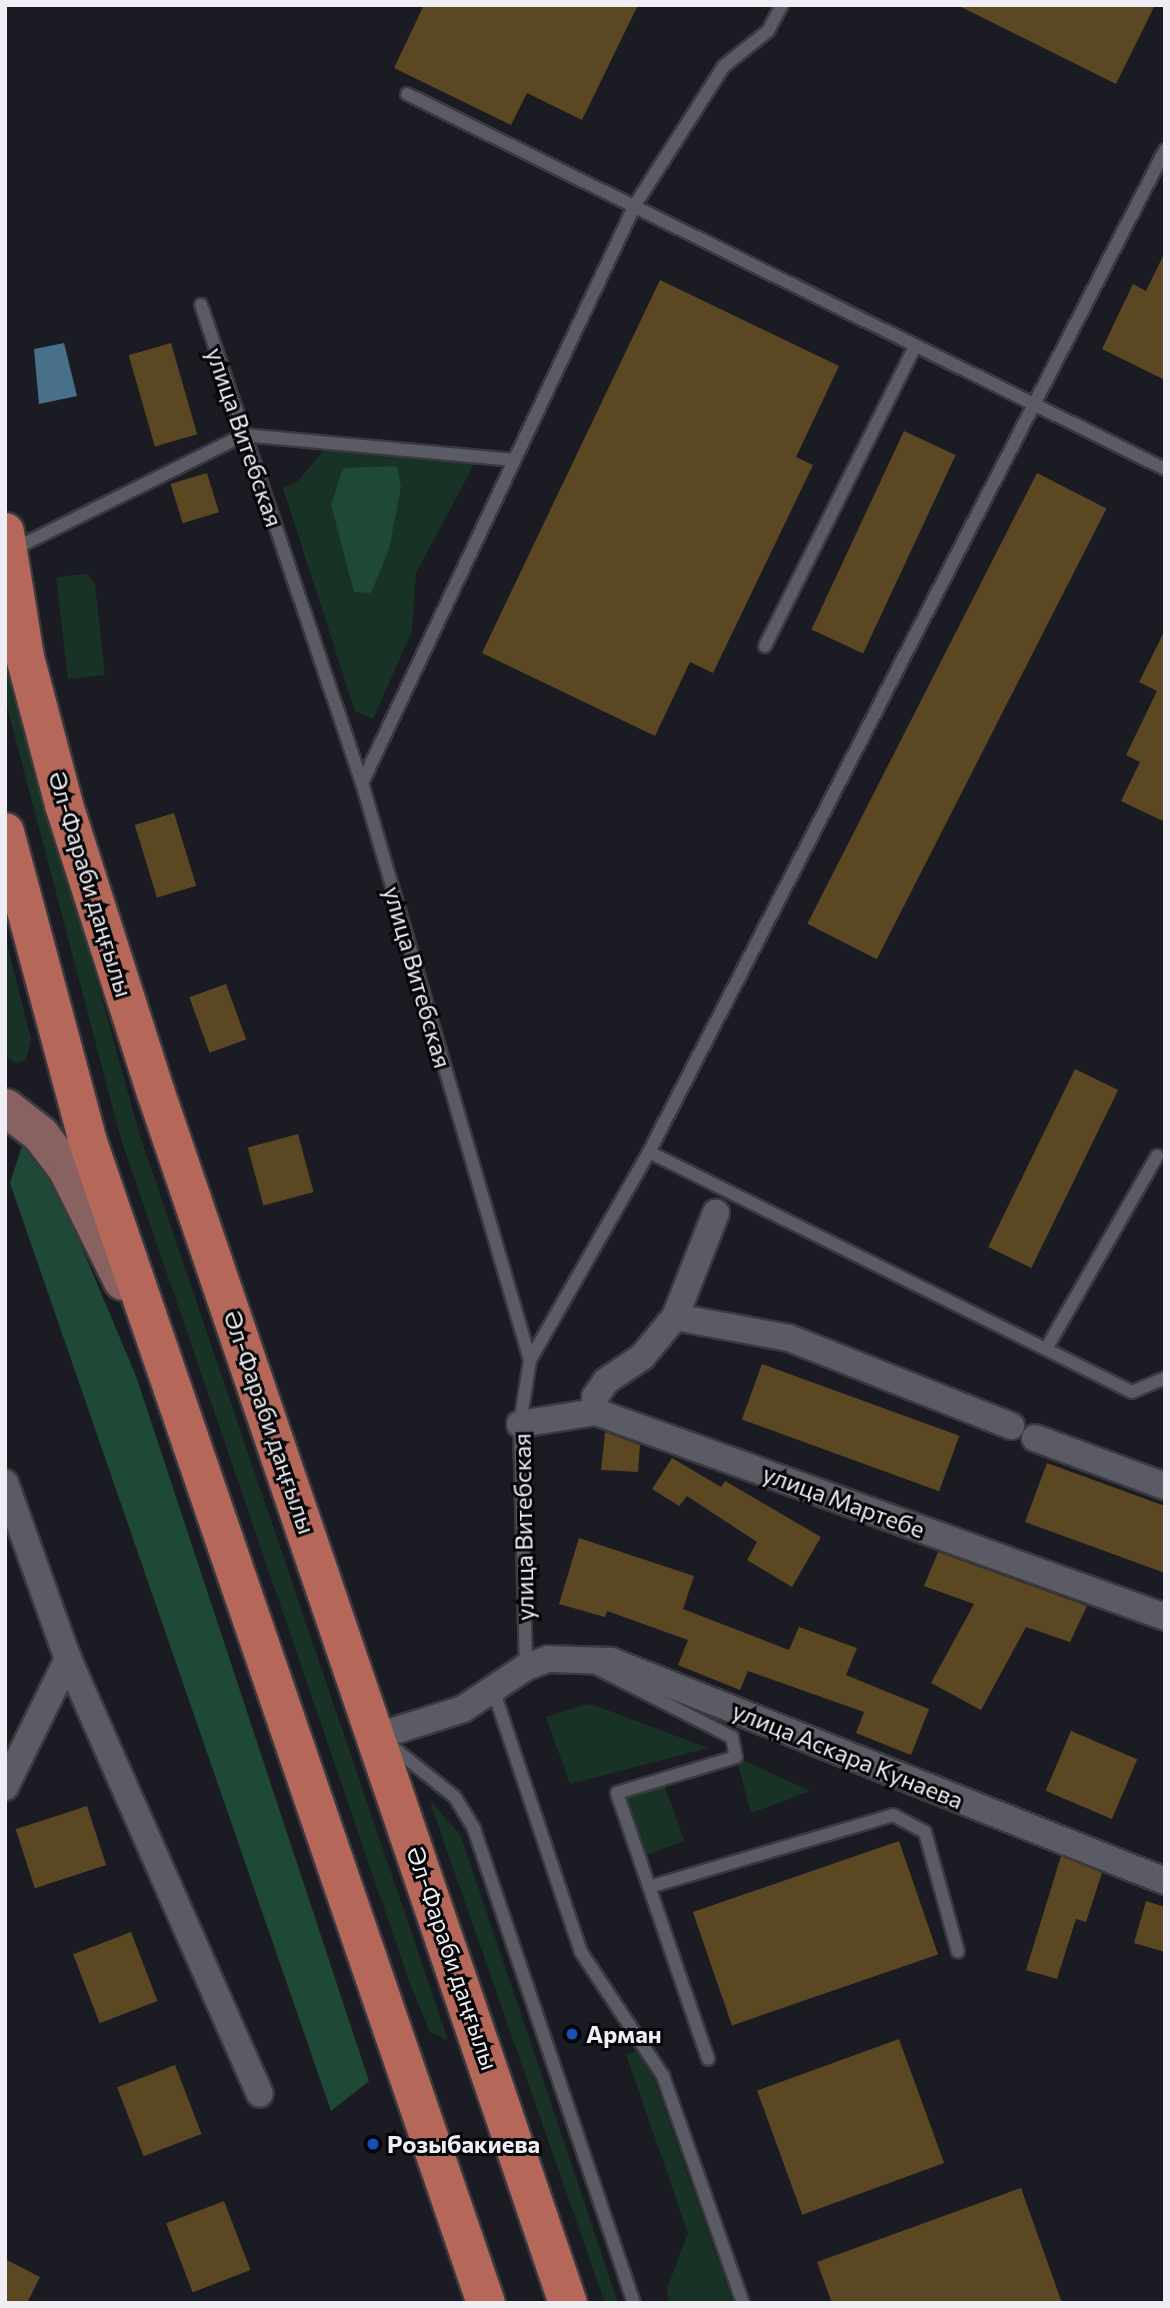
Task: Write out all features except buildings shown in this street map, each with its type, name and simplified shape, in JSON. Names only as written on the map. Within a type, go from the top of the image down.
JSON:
[{"type":"main road","name":"Әл-Фараби даңғылы","points":[[7,542],[25,657],[64,806],[156,1093],[378,1736],[568,2303]]},
{"type":"main road","points":[[5,832],[87,1139],[486,2302]]},
{"type":"street","points":[[5,1107],[40,1134],[66,1168],[170,1377]]},
{"type":"street","points":[[596,1412],[595,1397],[606,1381],[642,1357],[675,1317],[716,1213]]},
{"type":"street","points":[[675,1317],[789,1338],[1010,1426]]},
{"type":"street","name":"улица Мартебе","points":[[520,1424],[596,1412],[1165,1617]]},
{"type":"street","points":[[1035,1438],[1165,1486]]},
{"type":"street","points":[[5,1483],[68,1658],[260,2094]]},
{"type":"street","points":[[5,1787],[68,1658]]},
{"type":"street","name":"улица Аскара Кунаева","points":[[526,1667],[548,1659],[611,1661],[1165,1881]]},
{"type":"street","points":[[378,1736],[463,1709],[526,1667]]},
{"type":"lane","points":[[362,783],[635,205],[724,66],[768,31],[782,5]]},
{"type":"lane","points":[[407,94],[1165,470]]},
{"type":"lane","points":[[530,1360],[649,1152],[1165,150]]},
{"type":"lane","name":"улица Витебская","points":[[201,305],[362,783],[530,1360],[520,1424],[526,1667]]},
{"type":"lane","points":[[765,646],[915,347]]},
{"type":"lane","points":[[7,542],[244,435],[513,460]]},
{"type":"lane","points":[[649,1152],[1132,1392],[1165,1378]]},
{"type":"lane","points":[[1046,1349],[1157,1156]]},
{"type":"lane","points":[[579,1660],[732,1737],[736,1757],[617,1793],[708,2059]]},
{"type":"lane","points":[[494,1689],[581,1952],[663,2076],[743,2303]]},
{"type":"lane","points":[[378,1736],[455,1797],[474,1829],[634,2303]]},
{"type":"lane","points":[[649,1887],[893,1815],[925,1832],[958,1952]]},
{"type":"green space","points":[[329,444],[478,457],[416,573],[412,631],[373,719],[355,711],[283,488],[298,481]]},
{"type":"green space","points":[[397,466],[401,487],[389,549],[371,593],[354,592],[331,505],[343,468]]},
{"type":"green space","points":[[88,574],[95,584],[105,675],[68,679],[56,577]]},
{"type":"green space","points":[[5,606],[56,834],[140,1136],[448,2040],[430,2032],[410,1984],[121,1139],[5,699]]},
{"type":"green space","points":[[5,936],[31,1039],[26,1060],[16,1063],[5,1056]]},
{"type":"green space","points":[[24,1140],[63,1203],[136,1376],[369,2081],[331,2111],[10,1183]]},
{"type":"green space","points":[[587,1704],[708,1748],[570,1784],[546,1717]]},
{"type":"green space","points":[[736,1757],[810,1791],[751,1813]]},
{"type":"green space","points":[[662,1779],[685,1841],[640,1857],[618,1795]]},
{"type":"green space","points":[[429,1799],[461,1836],[618,2303],[605,2303]]},
{"type":"green space","points":[[636,2051],[654,2079],[733,2303],[669,2303],[667,2289],[688,2233],[626,2054]]},
{"type":"water","points":[[64,343],[77,396],[39,404],[34,349]]},
{"type":"place","name":"Арман","points":[[572,2034]]},
{"type":"place","name":"Розыбакиева","points":[[373,2144]]}]
